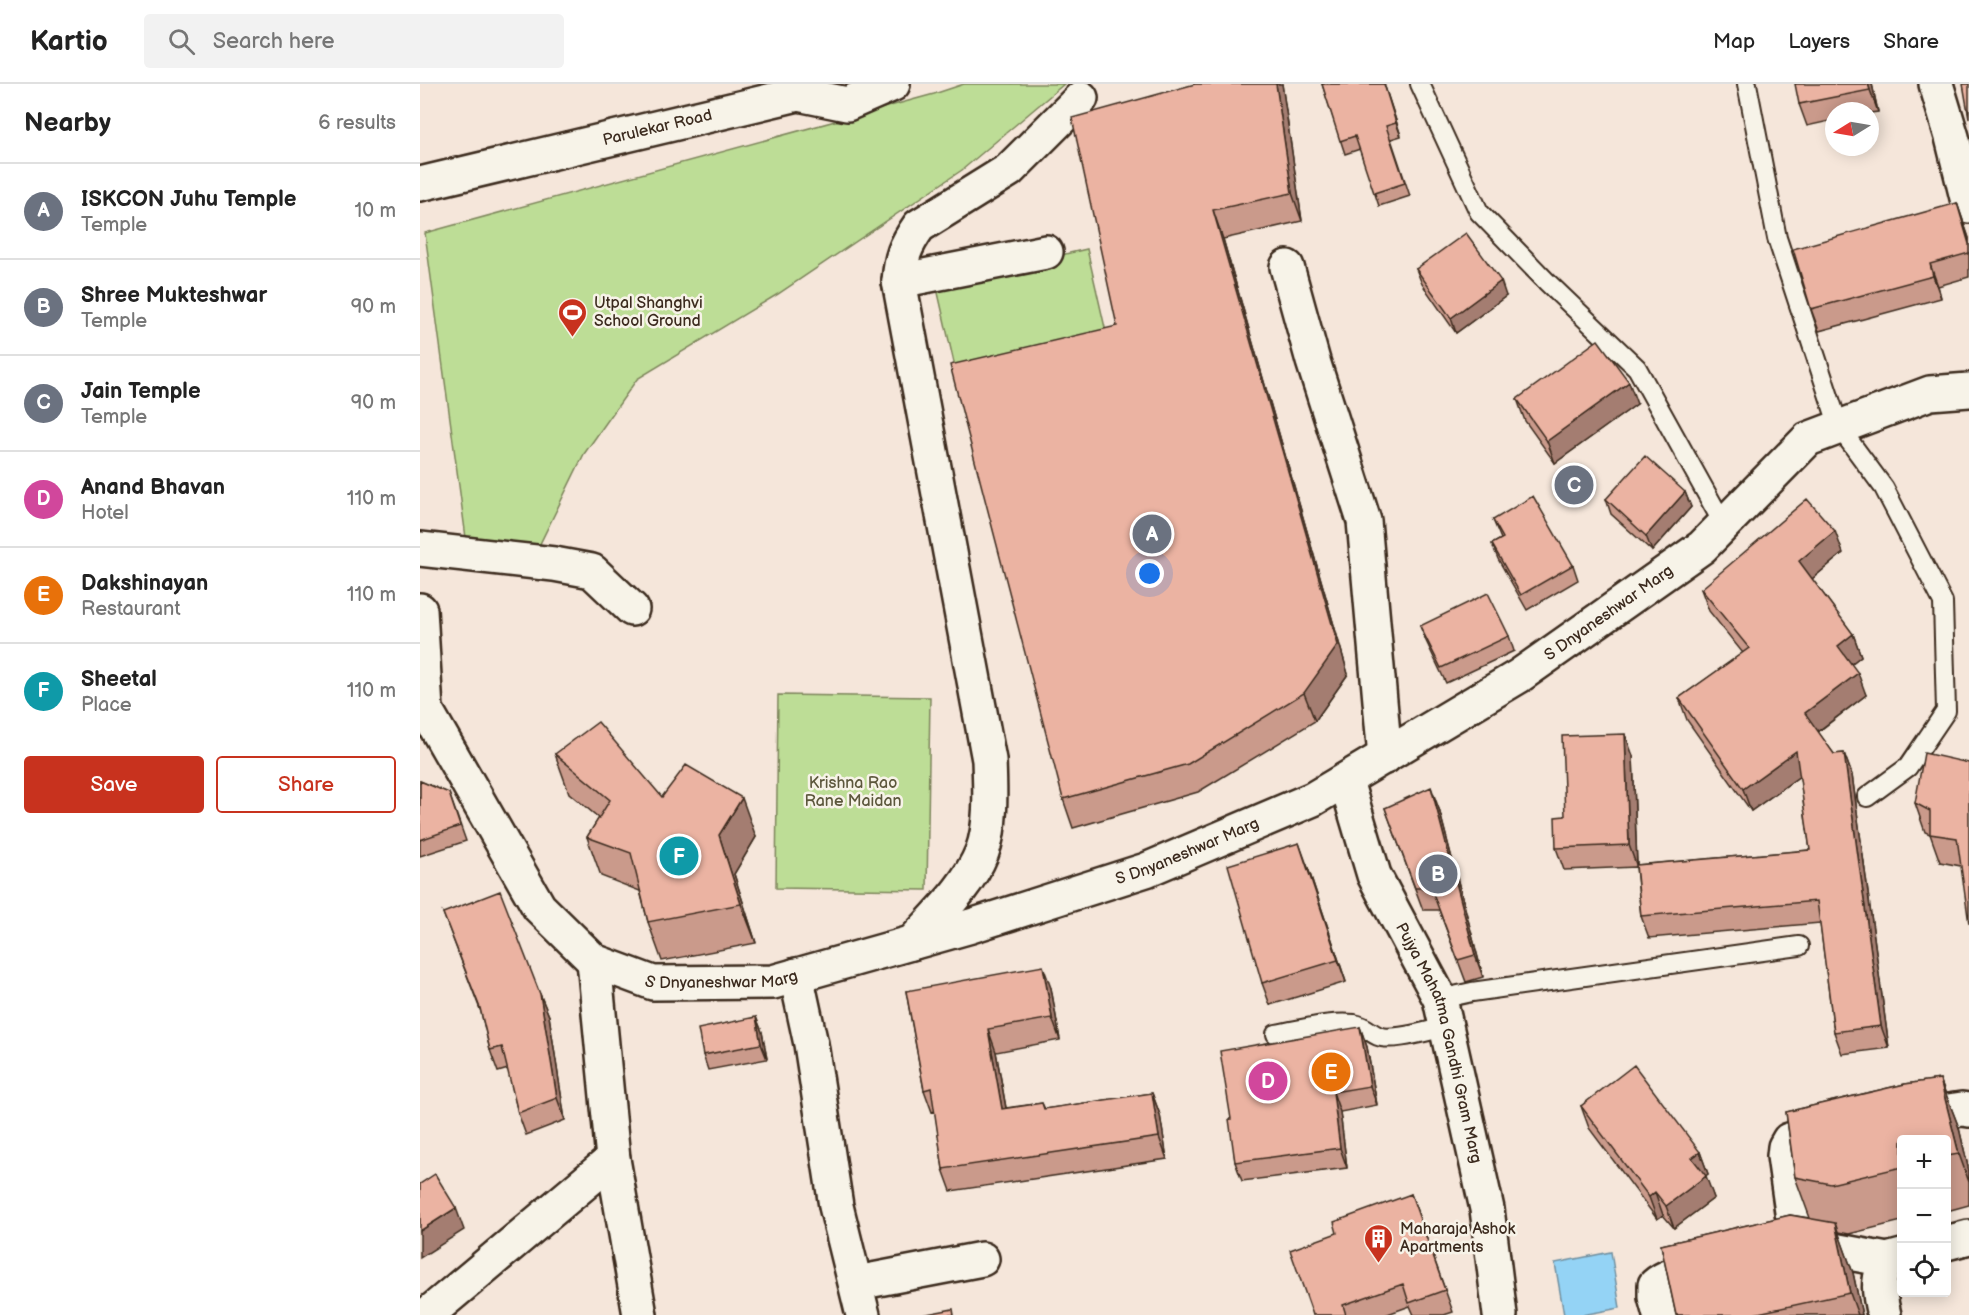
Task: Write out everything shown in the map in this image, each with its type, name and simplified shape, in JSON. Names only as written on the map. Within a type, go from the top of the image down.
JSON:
[{"type":"street","name":"Parulekar Road","points":[[420,184],[801,89],[843,94],[893,84]]},
{"type":"street","points":[[1936,84],[1969,206]]},
{"type":"street","points":[[912,943],[969,879],[983,850],[990,804],[989,760],[899,281],[900,259],[909,240],[920,226],[1009,170],[1081,98]]},
{"type":"street","points":[[899,281],[1046,252]]},
{"type":"street","points":[[1287,267],[1313,361],[1364,521],[1385,757]]},
{"type":"street","name":"S Dnyaneshwar Marg","points":[[420,610],[423,710],[539,907],[594,961],[653,983],[773,982],[971,926],[1146,870],[1313,799],[1519,676],[1702,547],[1808,438],[1930,393],[1969,390]]},
{"type":"street","points":[[420,549],[554,564],[592,571],[632,609]]},
{"type":"street","name":"Pujya Mahatma Gandhi Gram Marg","points":[[1346,781],[1374,875],[1443,1013],[1487,1209],[1500,1315]]},
{"type":"street","points":[[594,961],[613,1159],[640,1315]]},
{"type":"street","points":[[796,975],[813,1054],[837,1206],[863,1315]]},
{"type":"street","points":[[1901,1118],[1962,1109],[1969,1110]]},
{"type":"street","points":[[1660,1315],[1654,1297],[1655,1285],[1660,1280],[1778,1250],[1790,1242],[1795,1233],[1784,1156],[1785,1147],[1789,1140],[1843,1125]]},
{"type":"street","points":[[427,1315],[613,1159]]},
{"type":"street","points":[[1951,1242],[1969,1237]]},
{"type":"street","points":[[1790,1242],[1894,1258]]},
{"type":"street","points":[[1884,1315],[1878,1282],[1880,1272],[1894,1258]]},
{"type":"street","points":[[857,1283],[982,1259]]},
{"type":"lane","points":[[1420,84],[1479,212],[1547,282],[1637,368],[1724,525]]},
{"type":"lane","points":[[1747,84],[1777,238],[1839,427],[1884,488],[1943,602],[1946,711],[1908,767],[1867,797]]},
{"type":"lane","points":[[1276,1034],[1347,1024],[1368,1028],[1377,1036],[1389,1038],[1443,1013],[1472,992],[1799,946]]},
{"type":"green space","name":"Utpal Shanghvi School Ground","points":[[964,84],[1064,84],[962,170],[778,294],[637,379],[584,454],[533,558],[469,560],[425,233]]},
{"type":"green space","points":[[1087,249],[1111,354],[960,389],[936,284]]},
{"type":"green space","name":"Krishna Rao Rane Maidan","points":[[778,695],[930,697],[927,890],[776,888]]},
{"type":"water","points":[[1611,1252],[1620,1308],[1582,1315],[1564,1315],[1555,1263]]},
{"type":"building","points":[[1195,84],[1276,84],[1292,193],[1213,210],[1338,645],[1304,693],[1188,764],[1063,799],[950,365],[1117,326],[1072,118]]},
{"type":"building","points":[[1322,84],[1384,84],[1396,123],[1386,126],[1405,183],[1374,193],[1355,136],[1340,141]]},
{"type":"building","points":[[1795,84],[1868,84],[1870,90],[1799,104]]},
{"type":"building","points":[[1963,84],[1969,84],[1969,118]]},
{"type":"building","points":[[1957,203],[1969,244],[1969,253],[1930,264],[1933,276],[1811,309],[1793,249]]},
{"type":"building","points":[[1466,233],[1501,281],[1451,318],[1416,269]]},
{"type":"building","points":[[1598,340],[1629,382],[1547,441],[1517,399]]},
{"type":"building","points":[[1645,456],[1685,492],[1646,536],[1606,499]]},
{"type":"building","points":[[1533,496],[1573,565],[1521,595],[1492,544],[1503,538],[1493,520]]},
{"type":"building","points":[[1807,499],[1835,531],[1799,561],[1853,634],[1838,646],[1858,673],[1805,713],[1834,754],[1844,753],[1881,1026],[1834,1032],[1817,901],[1641,916],[1636,865],[1810,850],[1796,751],[1743,789],[1679,698],[1749,648],[1701,589]]},
{"type":"building","points":[[1488,593],[1509,636],[1441,668],[1420,626]]},
{"type":"building","points":[[598,722],[662,797],[686,765],[742,798],[719,835],[741,904],[648,922],[631,853],[587,837],[610,800],[555,754]]},
{"type":"building","points":[[1625,734],[1629,845],[1556,848],[1555,817],[1565,816],[1562,736]]},
{"type":"building","points":[[1924,753],[1969,763],[1969,924],[1957,838],[1930,834],[1930,811],[1915,803]]},
{"type":"building","points":[[420,781],[449,793],[460,826],[420,840]]},
{"type":"building","points":[[1431,787],[1475,955],[1458,960],[1431,888],[1415,888],[1385,808]]},
{"type":"building","points":[[1299,843],[1338,960],[1262,983],[1228,865]]},
{"type":"building","points":[[500,891],[540,994],[557,1098],[518,1113],[502,1047],[490,1050],[480,1008],[443,913]]},
{"type":"building","points":[[1043,966],[1052,1018],[988,1029],[1002,1109],[1042,1103],[1044,1109],[1152,1093],[1159,1137],[943,1169],[931,1088],[924,1090],[906,991]]},
{"type":"building","points":[[756,1017],[761,1044],[703,1055],[698,1029]]},
{"type":"building","points":[[1360,1027],[1370,1086],[1333,1092],[1340,1148],[1235,1162],[1220,1051]]},
{"type":"building","points":[[1634,1065],[1700,1152],[1692,1158],[1706,1176],[1666,1206],[1655,1192],[1649,1197],[1581,1106]]},
{"type":"building","points":[[1940,1079],[1959,1154],[1951,1155],[1951,1135],[1897,1135],[1897,1168],[1831,1184],[1795,1177],[1786,1112],[1905,1084]]},
{"type":"building","points":[[435,1174],[456,1208],[420,1231],[420,1184]]},
{"type":"building","name":"Maharaja Ashok Apartments","points":[[1411,1194],[1445,1290],[1409,1303],[1403,1284],[1343,1305],[1346,1315],[1313,1315],[1290,1250],[1337,1233],[1334,1222]]},
{"type":"building","points":[[1790,1215],[1835,1223],[1850,1293],[1749,1315],[1676,1315],[1661,1245]]},
{"type":"building","points":[[953,1309],[954,1315],[922,1315]]},
{"type":"place","name":"Utpal Shanghvi School Ground","points":[[573,338]]},
{"type":"place","name":"Jain Temple","points":[[1574,485]]},
{"type":"place","name":"ISKCON Juhu Temple","points":[[1152,534]]},
{"type":"place","name":"Sheetal","points":[[679,856]]},
{"type":"place","name":"Shree Mukteshwar","points":[[1438,874]]},
{"type":"place","name":"Dakshinayan","points":[[1331,1072]]},
{"type":"place","name":"Anand Bhavan","points":[[1268,1081]]},
{"type":"place","name":"Maharaja Ashok Apartments","points":[[1379,1264]]}]
